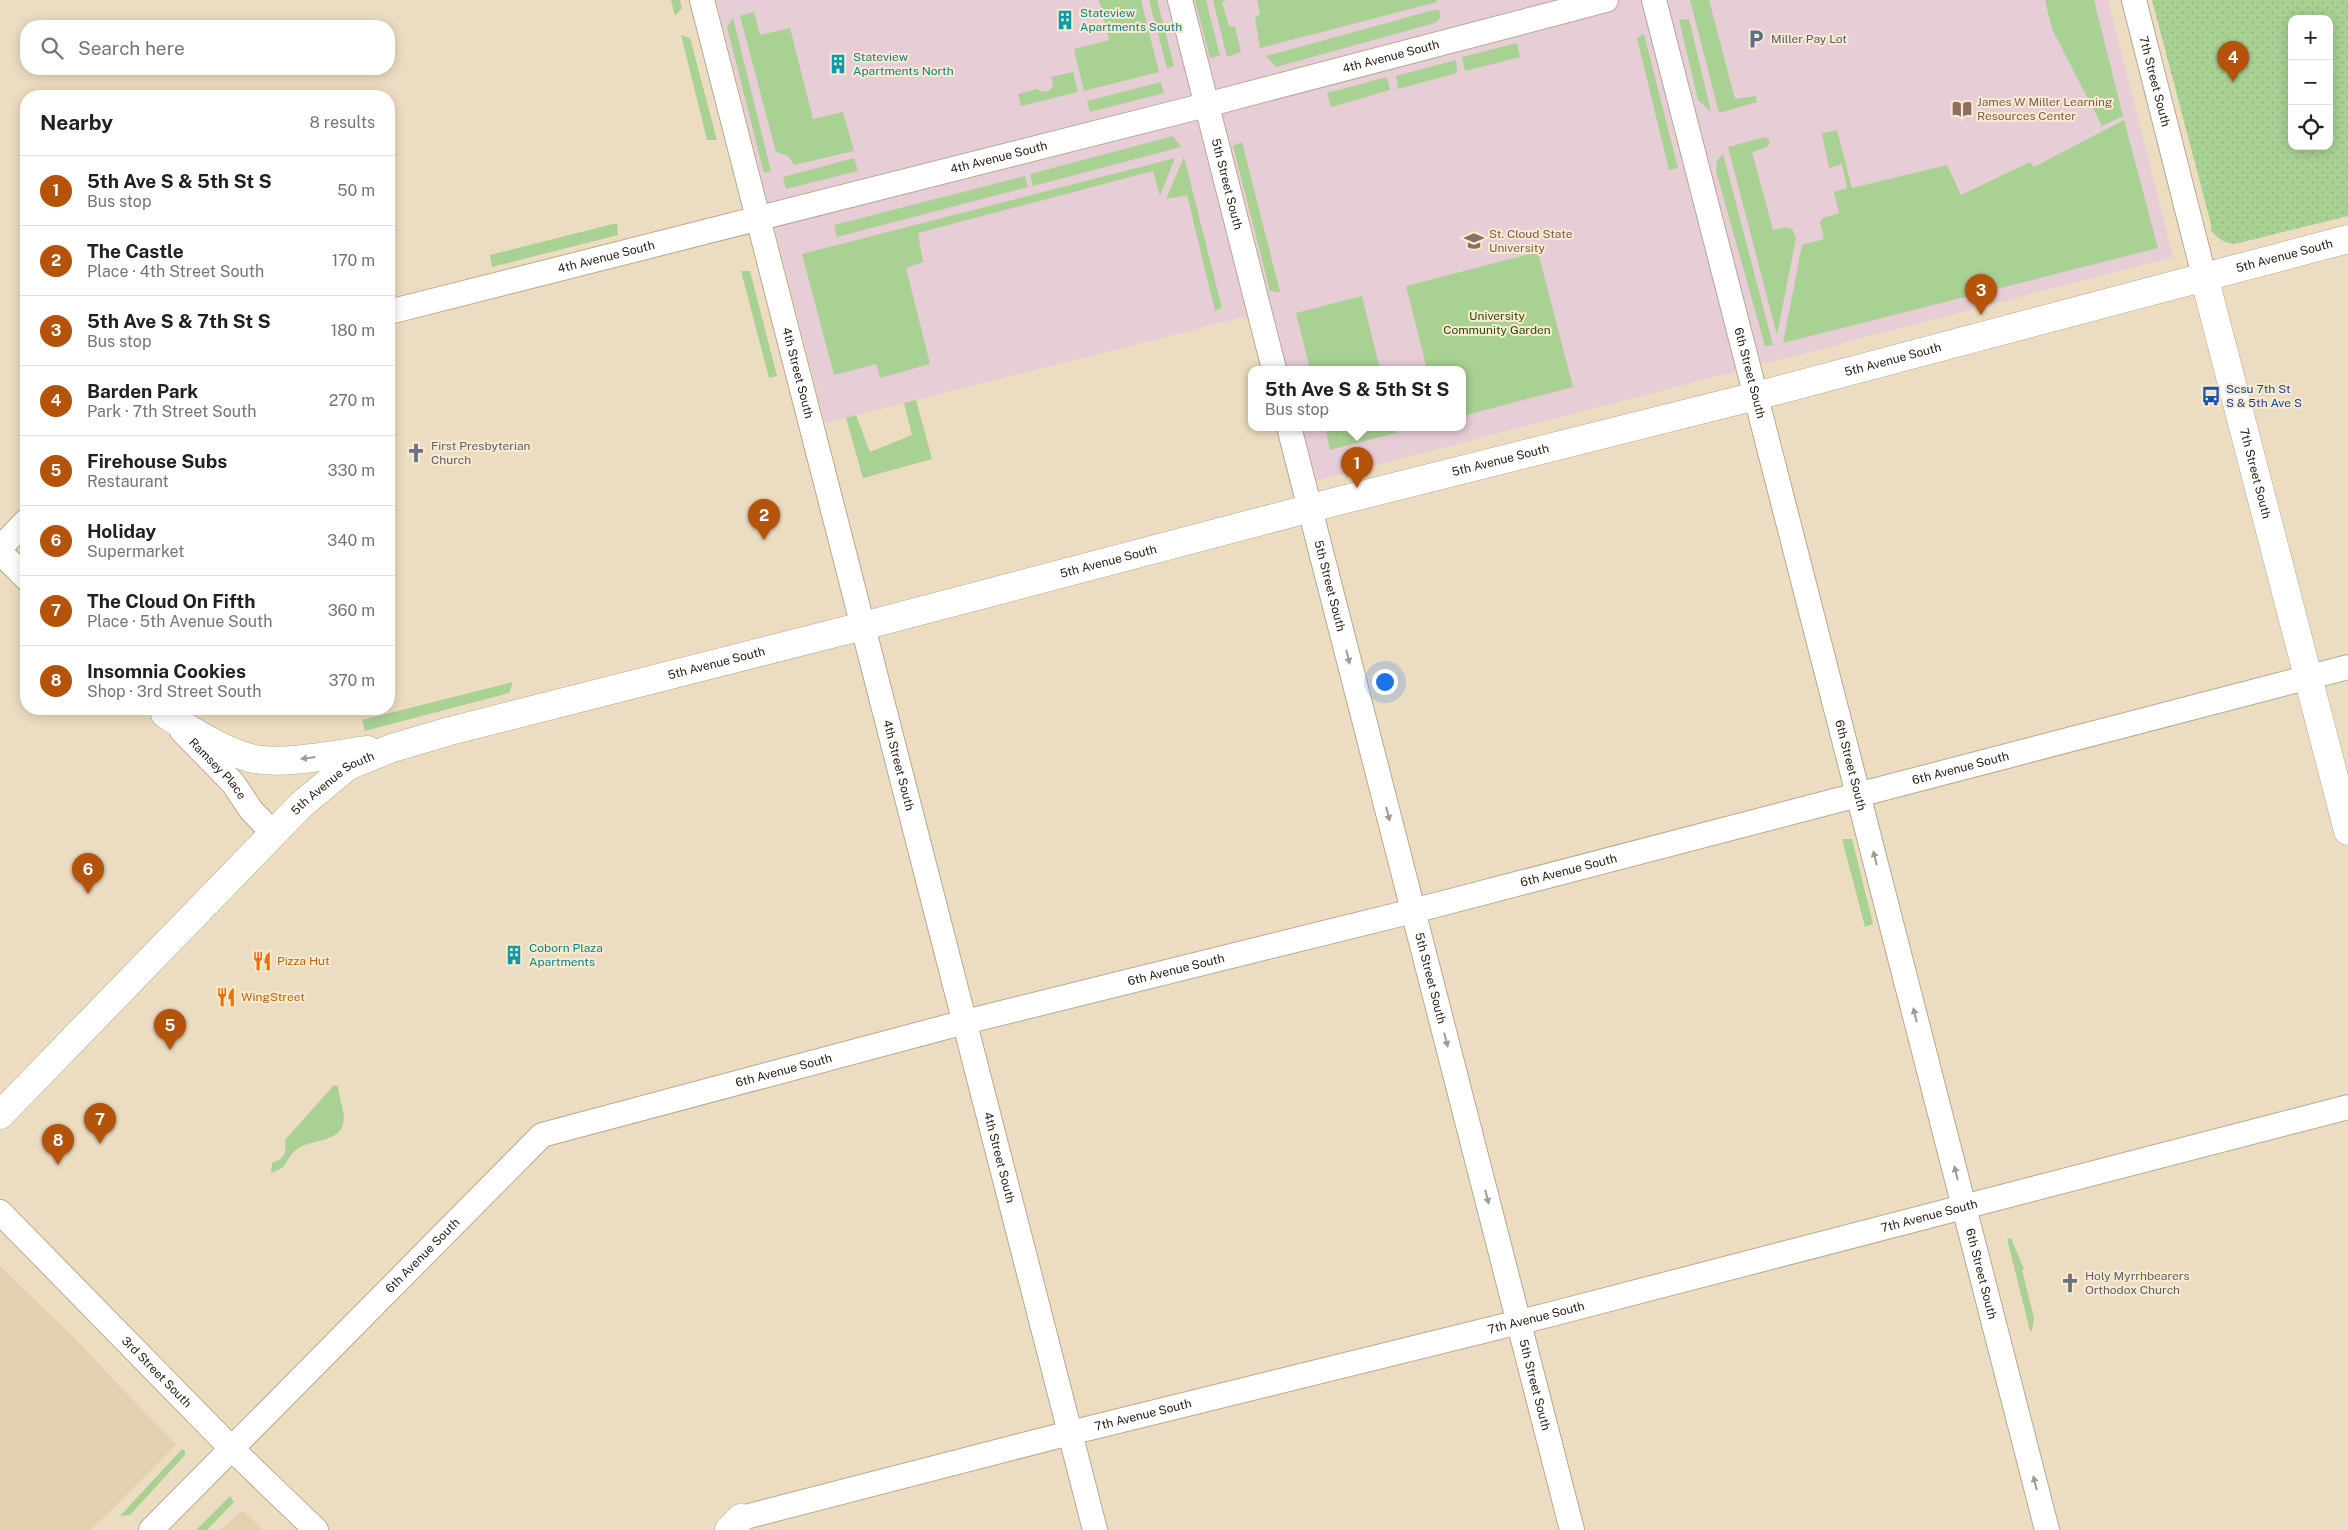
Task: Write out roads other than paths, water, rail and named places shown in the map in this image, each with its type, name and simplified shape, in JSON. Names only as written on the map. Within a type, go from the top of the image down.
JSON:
[{"type":"street","name":"4th Street South","points":[[702,0],[1095,1530]]},
{"type":"street","name":"5th Street South","points":[[1180,0],[1273,366]]},
{"type":"street","name":"4th Avenue South","points":[[395,310],[1206,105],[1606,0]]},
{"type":"street","name":"6th Street South","points":[[1654,0],[2048,1530]]},
{"type":"street","name":"7th Street South","points":[[2134,0],[2348,831]]},
{"type":"street","name":"5th Avenue South","points":[[0,1115],[315,792],[348,766],[392,748],[450,731],[863,626],[1310,508],[1756,396],[2348,239]]},
{"type":"street","name":"5th Street South","points":[[1290,431],[1572,1530]]},
{"type":"street","points":[[0,548],[20,527]]},
{"type":"street","points":[[0,552],[20,572]]},
{"type":"street","name":"6th Avenue South","points":[[151,1530],[542,1135],[964,1022],[1413,911],[2348,667]]},
{"type":"street","name":"Ramsey Place","points":[[166,715],[233,783],[251,810],[273,833]]},
{"type":"street","points":[[168,715],[204,739],[250,758],[268,760],[300,759],[392,748]]},
{"type":"street","name":"7th Avenue South","points":[[735,1524],[1070,1433],[1518,1322],[2348,1107]]},
{"type":"street","name":"3rd Street South","points":[[0,1212],[232,1449],[316,1530]]},
{"type":"place","name":"Stateview Apartments South","points":[[1065,20]]},
{"type":"place","name":"Miller Pay Lot","points":[[1756,39]]},
{"type":"place","name":"Stateview Apartments North","points":[[838,64]]},
{"type":"place","name":"Barden Park","points":[[2233,82]]},
{"type":"place","name":"James W Miller Learning Resources Center","points":[[1962,109]]},
{"type":"place","name":"St. Cloud State University","points":[[1474,241]]},
{"type":"place","name":"5th Ave S & 7th St S","points":[[1981,315]]},
{"type":"place","name":"Scsu 7th St S & 5th Ave S","points":[[2211,396]]},
{"type":"place","name":"First Presbyterian Church","points":[[416,453]]},
{"type":"place","name":"5th Ave S & 5th St S","points":[[1357,488]]},
{"type":"place","name":"The Castle","points":[[764,540]]},
{"type":"place","name":"Holiday","points":[[88,894]]},
{"type":"place","name":"Coborn Plaza Apartments","points":[[514,955]]},
{"type":"place","name":"Pizza Hut","points":[[262,961]]},
{"type":"place","name":"WingStreet","points":[[226,997]]},
{"type":"place","name":"Firehouse Subs","points":[[170,1050]]},
{"type":"place","name":"The Cloud On Fifth","points":[[100,1144]]},
{"type":"place","name":"Insomnia Cookies","points":[[58,1165]]},
{"type":"place","name":"Holy Myrrhbearers Orthodox Church","points":[[2070,1283]]},
{"type":"park label","name":"University Community Garden","points":[[1497,323]]}]
